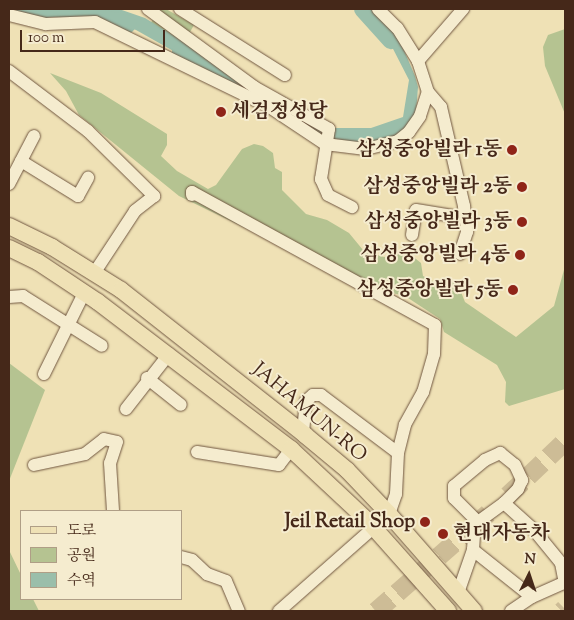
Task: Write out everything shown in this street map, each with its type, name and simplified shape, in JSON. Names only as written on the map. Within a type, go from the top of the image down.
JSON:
[{"type":"main road","name":"JAHAMUN-RO","points":[[9,226],[95,272],[150,311],[303,433],[347,470],[389,514],[474,611]]},
{"type":"main road","name":"JAHAMUN-RO","points":[[9,248],[38,262],[84,292],[169,354],[290,450],[332,485],[375,529],[448,611]]},
{"type":"street","points":[[148,9],[254,87],[329,129],[322,179],[328,195],[352,208]]},
{"type":"street","points":[[180,9],[285,75]]},
{"type":"street","points":[[418,61],[463,9]]},
{"type":"street","points":[[385,11],[418,61],[428,92],[441,107],[466,218],[465,244],[460,254]]},
{"type":"street","points":[[9,15],[46,24],[95,22],[271,108],[326,144],[366,149],[398,141],[420,116],[428,92]]},
{"type":"street","points":[[9,71],[88,130],[154,196],[135,211],[95,272]]},
{"type":"street","points":[[9,184],[34,136]]},
{"type":"street","points":[[21,161],[78,196],[88,178]]},
{"type":"street","points":[[192,195],[192,192],[435,325],[434,354],[425,385],[405,425],[398,453],[396,494],[389,514],[375,529],[279,611]]},
{"type":"street","points":[[412,234],[416,210],[466,218]]},
{"type":"street","points":[[44,374],[67,321],[84,292]]},
{"type":"street","points":[[10,302],[23,296],[67,321],[102,346]]},
{"type":"street","points":[[126,409],[147,378],[169,354]]},
{"type":"street","points":[[147,378],[181,404]]},
{"type":"street","points":[[303,433],[306,401],[313,395],[321,395],[398,453]]},
{"type":"street","points":[[34,465],[85,454],[104,439],[117,442],[110,463],[113,510]]},
{"type":"street","name":"JAHAMUN-RO","points":[[197,452],[279,465],[290,450]]},
{"type":"street","points":[[458,593],[473,550],[475,521],[454,498],[454,486],[485,460],[500,453],[515,465],[522,480],[518,489],[504,503],[478,522],[475,521]]},
{"type":"street","points":[[504,503],[534,530],[561,563],[565,584],[532,597],[511,611]]},
{"type":"street","points":[[473,550],[532,597]]},
{"type":"street","points":[[182,557],[192,560],[207,574],[226,581],[239,611]]},
{"type":"green space","points":[[160,9],[166,9],[194,25],[182,46],[148,27]]},
{"type":"green space","points":[[565,29],[565,114],[545,66],[543,47],[548,35]]},
{"type":"green space","points":[[50,73],[101,93],[167,134],[167,145],[161,156],[177,171],[208,189],[216,185],[242,149],[254,144],[263,146],[273,153],[275,168],[282,172],[282,190],[306,214],[327,220],[349,233],[363,250],[384,257],[398,253],[411,255],[421,263],[423,276],[437,283],[457,282],[465,302],[516,337],[554,306],[565,266],[565,389],[509,406],[505,402],[506,382],[497,365],[444,332],[440,319],[405,296],[367,287],[179,196],[79,115],[66,91]]},
{"type":"green space","points":[[9,363],[45,390],[9,481]]},
{"type":"green space","points":[[9,550],[20,573],[20,600],[34,600],[39,611],[9,611]]},
{"type":"water","points":[[12,9],[119,9],[145,18],[192,47],[218,53],[256,83],[331,128],[371,128],[403,117],[409,80],[390,43],[366,9],[376,9],[403,48],[415,76],[418,87],[416,113],[404,133],[389,140],[354,144],[328,139],[219,66],[193,62],[136,30],[95,14],[35,19]]},
{"type":"waterway","points":[[58,9],[127,24]]},
{"type":"waterway","points":[[363,9],[391,40]]},
{"type":"waterway","points":[[181,52],[265,99]]},
{"type":"tunnel","points":[[508,495],[565,441]]},
{"type":"tunnel","points":[[376,611],[488,513]]},
{"type":"tunnel","points":[[562,611],[565,608]]},
{"type":"place","name":"세검정성당","points":[[221,112]]},
{"type":"place","name":"삼성중앙빌라 1동","points":[[512,150]]},
{"type":"place","name":"삼성중앙빌라 2동","points":[[522,187]]},
{"type":"place","name":"삼성중앙빌라 3동","points":[[522,222]]},
{"type":"place","name":"삼성중앙빌라 4동","points":[[520,255]]},
{"type":"place","name":"삼성중앙빌라 5동","points":[[513,290]]},
{"type":"place","name":"Jeil Retail Shop","points":[[425,522]]},
{"type":"place","name":"현대자동차","points":[[443,534]]}]
